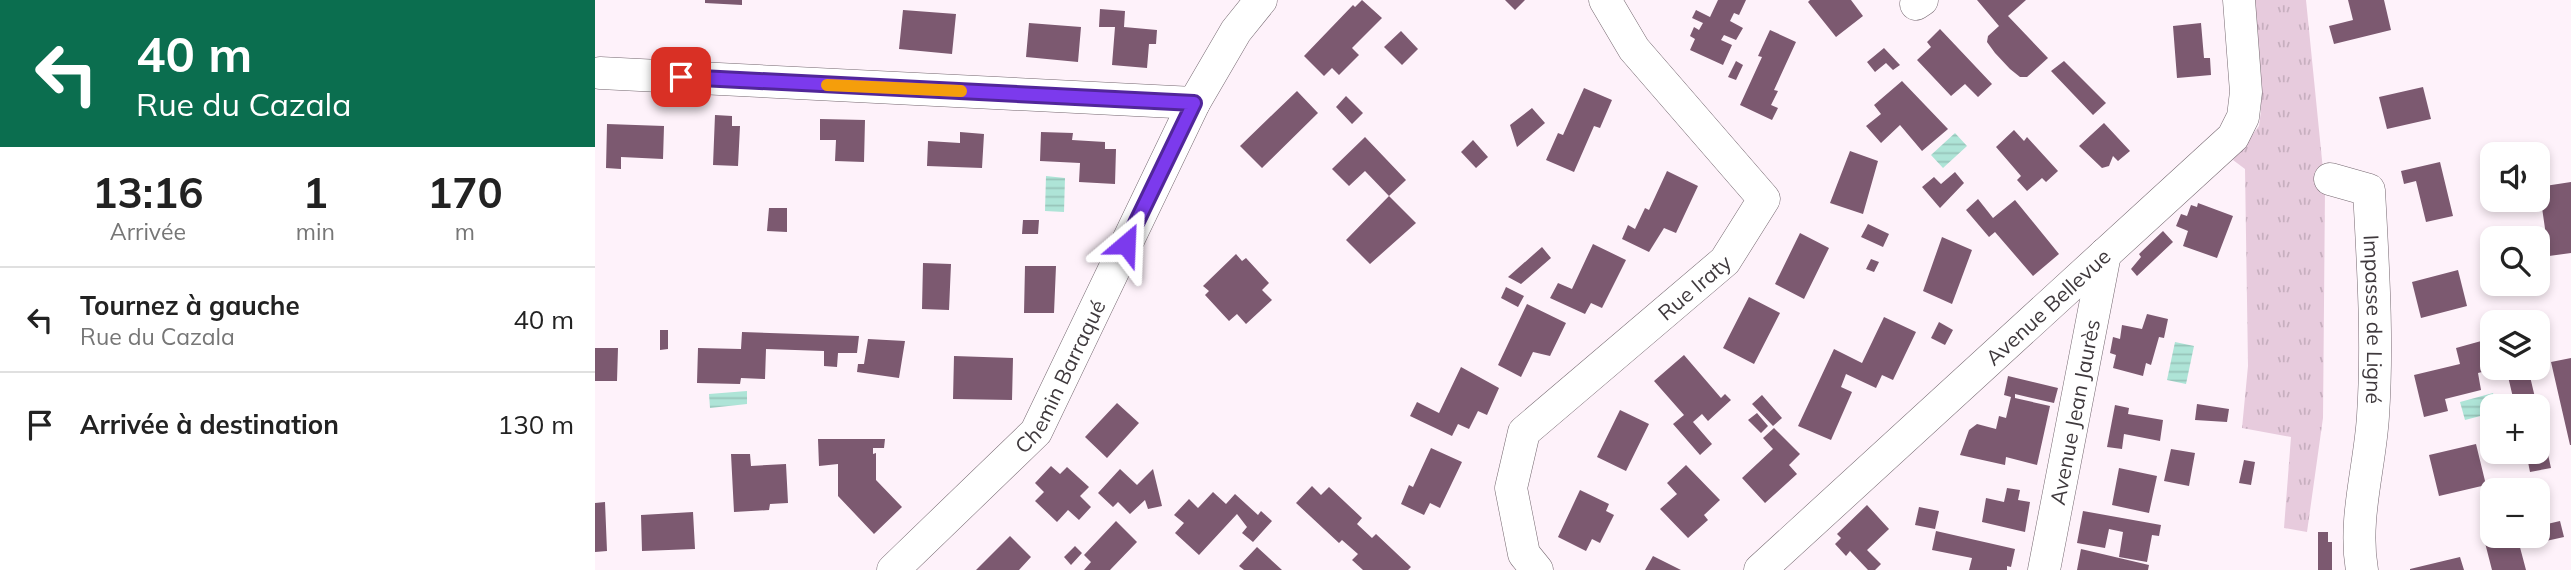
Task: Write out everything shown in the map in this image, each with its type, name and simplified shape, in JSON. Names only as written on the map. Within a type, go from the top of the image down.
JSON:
[{"type":"street","name":"Chemin Barraqué","points":[[893,570],[1036,432],[1194,103],[1236,31],[1261,0]]},
{"type":"street","name":"Rue Iraty","points":[[1537,570],[1524,554],[1511,488],[1524,432],[1725,261],[1764,199],[1634,49],[1605,0]]},
{"type":"street","name":"Avenue Bellevue","points":[[1760,570],[2233,137],[2243,117],[2246,92],[2239,0]]},
{"type":"street","points":[[600,73],[1194,103]]},
{"type":"street","name":"Impasse de Ligné","points":[[2330,179],[2369,190],[2377,350],[2371,447],[2357,541],[2362,570]]},
{"type":"street","name":"Avenue Jean Jaurès","points":[[2045,570],[2105,254]]},
{"type":"green space","points":[[2252,0],[2306,0],[2325,190],[2323,418],[2307,532],[2284,528],[2291,437],[2242,428],[2248,366],[2245,169],[2233,160],[2259,126],[2261,111]]},
{"type":"shaded area","points":[[1955,133],[1967,146],[1943,168],[1931,155]]},
{"type":"shaded area","points":[[1046,176],[1065,178],[1064,212],[1045,211]]},
{"type":"shaded area","points":[[2175,342],[2194,346],[2186,384],[2167,380]]},
{"type":"shaded area","points":[[747,391],[747,404],[710,408],[709,394]]},
{"type":"shaded area","points":[[2480,397],[2480,416],[2465,420],[2460,402]]},
{"type":"building","points":[[705,0],[742,0],[742,5],[705,3]]},
{"type":"building","points":[[1362,0],[1382,18],[1352,48],[1359,55],[1339,75],[1332,68],[1324,76],[1304,56],[1353,5],[1355,7]]},
{"type":"building","points":[[1505,0],[1525,0],[1515,10]]},
{"type":"building","points":[[1718,0],[1746,0],[1739,15],[1734,13],[1730,21],[1743,28],[1736,40],[1724,35],[1721,40],[1732,45],[1723,65],[1690,50],[1695,39],[1690,36],[1694,27],[1699,30],[1703,23],[1692,18],[1696,10],[1710,17]]},
{"type":"building","points":[[1851,0],[1863,16],[1836,37],[1808,2]]},
{"type":"building","points":[[1977,0],[2026,0],[2008,16],[2048,58],[2027,77],[2020,77],[2010,69],[1987,42],[1988,36],[1999,26]]},
{"type":"building","points":[[2348,0],[2384,0],[2391,30],[2334,44],[2329,26],[2353,20]]},
{"type":"building","points":[[1100,9],[1125,11],[1124,27],[1157,30],[1156,44],[1149,44],[1147,68],[1112,65],[1115,27],[1099,27]]},
{"type":"building","points":[[903,10],[956,14],[952,54],[899,49]]},
{"type":"building","points":[[1029,23],[1081,27],[1078,62],[1026,57]]},
{"type":"building","points":[[2201,23],[2204,58],[2210,58],[2211,75],[2177,78],[2173,26]]},
{"type":"building","points":[[1940,29],[1992,84],[1978,97],[1965,84],[1951,96],[1917,60],[1931,47],[1927,42]]},
{"type":"building","points":[[1770,30],[1796,42],[1774,90],[1778,91],[1771,105],[1778,108],[1772,120],[1740,105],[1762,57],[1758,56]]},
{"type":"building","points":[[1401,31],[1418,49],[1402,65],[1384,47]]},
{"type":"building","points":[[1884,48],[1900,65],[1893,70],[1886,63],[1875,72],[1867,62]]},
{"type":"building","points":[[1736,61],[1743,65],[1736,80],[1728,77]]},
{"type":"building","points":[[2064,61],[2106,103],[2093,115],[2051,71]]},
{"type":"building","points":[[1902,81],[1948,129],[1922,151],[1900,125],[1881,143],[1866,126],[1881,114],[1874,105]]},
{"type":"building","points":[[2423,87],[2431,119],[2387,129],[2379,97]]},
{"type":"building","points":[[1584,88],[1612,100],[1600,128],[1594,126],[1574,172],[1546,160],[1558,133],[1563,135]]},
{"type":"building","points":[[1297,91],[1318,113],[1262,168],[1240,146]]},
{"type":"building","points":[[1346,96],[1363,113],[1352,124],[1336,107]]},
{"type":"building","points":[[1532,108],[1545,123],[1517,147],[1510,125]]},
{"type":"building","points":[[715,115],[732,116],[732,126],[740,126],[738,166],[713,165]]},
{"type":"building","points":[[820,119],[865,120],[864,162],[835,161],[836,140],[820,140]]},
{"type":"building","points":[[2104,123],[2130,151],[2118,161],[2113,156],[2109,166],[2102,168],[2079,146]]},
{"type":"building","points":[[607,124],[664,126],[663,159],[621,157],[621,169],[606,168]]},
{"type":"building","points":[[2014,130],[2024,141],[2027,137],[2058,171],[2046,182],[2042,178],[2027,191],[2017,180],[2021,176],[1996,147]]},
{"type":"building","points":[[960,132],[984,134],[982,168],[927,166],[928,141],[960,143]]},
{"type":"building","points":[[1041,132],[1073,133],[1072,140],[1105,142],[1105,149],[1116,149],[1115,184],[1079,182],[1080,163],[1040,161]]},
{"type":"building","points":[[1365,137],[1406,180],[1389,196],[1365,171],[1349,186],[1332,169]]},
{"type":"building","points":[[1473,140],[1488,157],[1476,168],[1461,152]]},
{"type":"building","points":[[1850,151],[1878,161],[1863,214],[1830,203]]},
{"type":"building","points":[[2440,162],[2453,216],[2426,222],[2416,181],[2404,184],[2401,171]]},
{"type":"building","points":[[1667,171],[1698,186],[1676,233],[1664,228],[1649,252],[1622,239],[1628,225],[1635,229],[1645,208],[1649,210]]},
{"type":"building","points":[[1955,172],[1964,183],[1940,208],[1922,187],[1934,177],[1941,184]]},
{"type":"building","points":[[2571,182],[2571,253],[2550,256],[2550,226],[2545,226],[2543,212],[2550,212],[2550,185]]},
{"type":"building","points":[[1389,196],[1416,223],[1370,264],[1346,240]]},
{"type":"building","points":[[1978,199],[1993,218],[2015,200],[2059,254],[2033,276],[1995,232],[1989,237],[1966,210]]},
{"type":"building","points":[[2198,203],[2233,216],[2217,258],[2183,246],[2188,231],[2176,226],[2181,214],[2187,216],[2191,205],[2197,207]]},
{"type":"building","points":[[769,208],[787,208],[787,232],[767,231]]},
{"type":"building","points":[[1023,220],[1039,220],[1038,234],[1022,234]]},
{"type":"building","points":[[1868,224],[1889,234],[1883,247],[1861,237]]},
{"type":"building","points":[[2163,231],[2173,242],[2137,276],[2131,269],[2141,257],[2139,254]]},
{"type":"building","points":[[1800,233],[1829,248],[1804,299],[1775,284]]},
{"type":"building","points":[[1942,237],[1972,250],[1952,304],[1923,291]]},
{"type":"building","points":[[1593,244],[1626,260],[1602,308],[1591,303],[1585,314],[1550,298],[1558,283],[1572,289]]},
{"type":"building","points":[[1542,247],[1551,258],[1521,284],[1508,277]]},
{"type":"building","points":[[1236,254],[1242,261],[1246,258],[1269,283],[1262,290],[1272,300],[1246,324],[1237,314],[1229,321],[1205,295],[1209,291],[1203,286]]},
{"type":"building","points":[[1871,259],[1879,262],[1874,272],[1866,269]]},
{"type":"building","points":[[923,263],[951,264],[949,310],[922,309]]},
{"type":"building","points":[[1025,266],[1056,266],[1054,313],[1024,313]]},
{"type":"building","points":[[2458,270],[2467,306],[2421,318],[2412,282]]},
{"type":"building","points":[[1506,287],[1524,296],[1518,307],[1501,298]]},
{"type":"building","points":[[1749,297],[1780,313],[1754,364],[1723,348]]},
{"type":"building","points":[[1527,304],[1566,323],[1550,356],[1533,352],[1521,377],[1498,365]]},
{"type":"building","points":[[2147,314],[2168,319],[2164,338],[2159,337],[2151,365],[2146,363],[2143,376],[2113,368],[2116,355],[2110,353],[2113,337],[2120,339],[2122,325],[2142,329]]},
{"type":"building","points":[[1884,317],[1916,332],[1893,380],[1882,375],[1876,388],[1846,374],[1841,387],[1852,392],[1831,440],[1798,426],[1834,349],[1862,363]]},
{"type":"building","points":[[1939,322],[1953,330],[1945,345],[1931,338]]},
{"type":"building","points":[[660,330],[668,330],[668,349],[660,350]]},
{"type":"building","points":[[742,332],[859,336],[857,353],[838,353],[837,367],[824,366],[824,351],[766,349],[765,379],[741,378],[740,384],[697,383],[698,348],[741,349]]},
{"type":"building","points":[[868,339],[905,341],[899,378],[857,372],[858,364],[864,364]]},
{"type":"building","points":[[2480,341],[2478,373],[2481,390],[2445,399],[2448,411],[2424,417],[2414,375],[2460,364],[2456,348]]},
{"type":"building","points":[[595,348],[618,348],[617,381],[595,381]]},
{"type":"building","points":[[1684,355],[1721,398],[1725,394],[1731,400],[1708,421],[1702,414],[1693,422],[1712,444],[1700,455],[1673,424],[1684,415],[1654,381]]},
{"type":"building","points":[[954,356],[1013,358],[1012,400],[953,399]]},
{"type":"building","points":[[2571,358],[2571,445],[2570,445],[2551,362]]},
{"type":"building","points":[[1461,367],[1499,388],[1487,415],[1478,411],[1469,429],[1458,424],[1452,436],[1410,416],[1417,402],[1439,413]]},
{"type":"building","points":[[2008,376],[2058,388],[2054,403],[2015,394],[2015,398],[2050,406],[2037,465],[2006,457],[2005,465],[1960,455],[1969,430],[1977,424],[1996,429],[1999,416],[2006,418],[2011,397],[2004,395]]},
{"type":"building","points":[[2509,380],[2531,380],[2534,394],[2512,394]]},
{"type":"building","points":[[1762,395],[1782,418],[1773,426],[1752,404]]},
{"type":"building","points":[[1117,403],[1139,423],[1107,458],[1085,437]]},
{"type":"building","points":[[2197,404],[2229,409],[2227,422],[2195,420]]},
{"type":"building","points":[[2115,405],[2129,408],[2128,414],[2163,420],[2160,441],[2124,434],[2122,449],[2107,447]]},
{"type":"building","points":[[1620,410],[1649,424],[1626,471],[1597,457]]},
{"type":"building","points":[[1757,413],[1768,426],[1761,433],[1748,420]]},
{"type":"building","points":[[1774,428],[1800,454],[1789,465],[1797,474],[1765,503],[1742,478],[1773,449],[1763,438]]},
{"type":"building","points":[[818,439],[885,439],[884,448],[873,448],[873,454],[876,453],[876,480],[902,507],[874,534],[838,496],[838,464],[819,466]]},
{"type":"building","points":[[2476,444],[2484,478],[2480,478],[2480,486],[2439,496],[2429,455]]},
{"type":"building","points":[[1431,448],[1462,462],[1440,508],[1430,503],[1424,515],[1401,504],[1409,485],[1413,487]]},
{"type":"building","points":[[2171,449],[2195,453],[2189,486],[2164,481]]},
{"type":"building","points":[[731,454],[750,454],[751,466],[786,464],[788,503],[770,504],[769,510],[734,512]]},
{"type":"building","points":[[2244,460],[2255,462],[2251,485],[2239,483]]},
{"type":"building","points":[[2528,464],[2550,464],[2551,468],[2530,472]]},
{"type":"building","points":[[1686,465],[1720,500],[1704,515],[1708,520],[1688,538],[1660,509],[1677,494],[1667,483]]},
{"type":"building","points":[[1051,466],[1060,474],[1067,467],[1089,487],[1080,496],[1091,507],[1079,520],[1068,510],[1057,522],[1035,501],[1044,492],[1035,483]]},
{"type":"building","points":[[2119,468],[2157,476],[2149,513],[2112,505]]},
{"type":"building","points":[[1120,469],[1137,485],[1153,469],[1162,506],[1148,509],[1145,500],[1130,514],[1118,502],[1113,507],[1098,493]]},
{"type":"building","points":[[1312,486],[1321,495],[1329,487],[1362,518],[1357,524],[1372,538],[1376,534],[1411,567],[1408,570],[1363,570],[1352,560],[1358,554],[1342,540],[1339,543],[1296,503]]},
{"type":"building","points":[[2007,488],[2020,490],[2018,500],[2030,502],[2025,532],[1982,522],[1986,498],[2004,502]]},
{"type":"building","points":[[1580,490],[1609,504],[1606,511],[1614,515],[1600,543],[1592,539],[1586,551],[1558,537]]},
{"type":"building","points":[[1213,492],[1226,504],[1235,494],[1258,515],[1261,511],[1272,521],[1253,542],[1242,533],[1247,527],[1237,514],[1199,555],[1175,533],[1184,523],[1174,515],[1189,499],[1198,508]]},
{"type":"building","points":[[605,502],[607,551],[595,552],[595,503]]},
{"type":"building","points":[[1867,505],[1889,529],[1867,550],[1881,564],[1875,570],[1868,570],[1850,551],[1846,556],[1835,544],[1841,538],[1837,534]]},
{"type":"building","points":[[1919,507],[1939,511],[1935,529],[1915,525]]},
{"type":"building","points":[[2083,511],[2161,525],[2159,536],[2152,535],[2147,562],[2119,557],[2123,532],[2109,529],[2105,548],[2077,543]]},
{"type":"building","points":[[693,512],[695,549],[642,551],[641,515]]},
{"type":"building","points":[[1116,521],[1137,542],[1110,570],[1084,570],[1091,562],[1084,555]]},
{"type":"building","points":[[2560,521],[2564,537],[2550,540],[2550,523]]},
{"type":"building","points":[[1936,531],[2015,549],[2011,567],[2007,566],[2007,570],[1969,570],[1972,558],[1932,550]]},
{"type":"building","points":[[2318,532],[2328,532],[2328,542],[2332,542],[2332,570],[2318,570]]},
{"type":"building","points":[[1010,536],[1031,557],[1019,570],[976,570]]},
{"type":"building","points":[[1075,546],[1082,553],[1071,565],[1064,557]]},
{"type":"building","points":[[1257,547],[1282,570],[1244,570],[1239,566]]},
{"type":"building","points":[[2486,548],[2520,548],[2526,570],[2492,570]]},
{"type":"building","points":[[2081,549],[2149,565],[2148,570],[2077,570]]},
{"type":"building","points":[[1653,556],[1681,570],[1645,570]]},
{"type":"building","points":[[2460,557],[2464,570],[2410,570],[2410,569]]},
{"type":"slow traffic","points":[[827,85],[961,91]]},
{"type":"route","points":[[681,77],[1194,103],[1126,244]]}]
